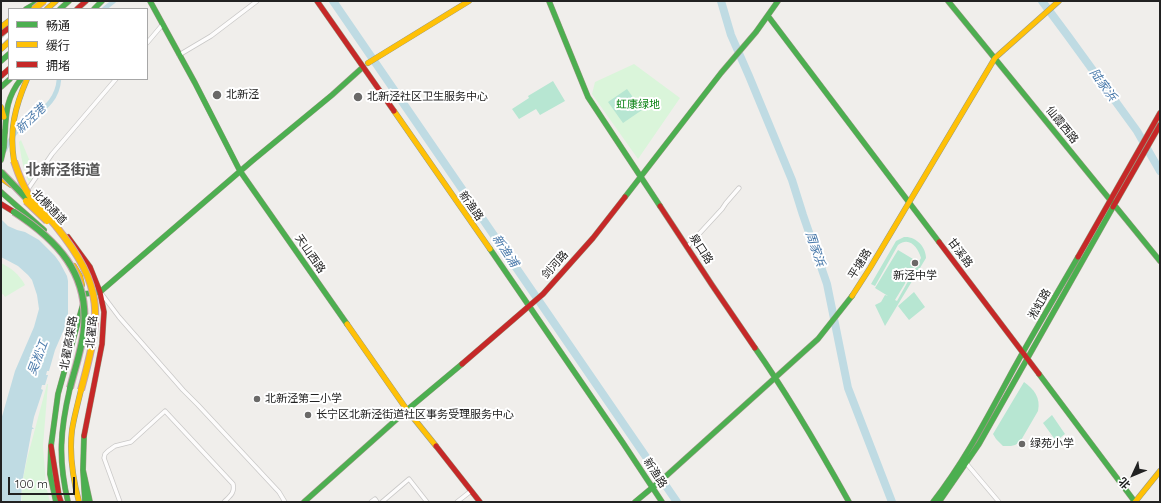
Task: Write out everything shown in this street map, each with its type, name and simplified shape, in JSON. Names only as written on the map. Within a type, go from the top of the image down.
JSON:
[{"type":"main road","points":[[28,8],[42,1]]},
{"type":"main road","points":[[48,8],[56,1]]},
{"type":"main road","points":[[61,8],[69,1]]},
{"type":"main road","points":[[78,8],[86,1]]},
{"type":"main road","name":"天山西路","points":[[150,1],[240,171],[407,410],[480,502]]},
{"type":"main road","name":"新渔路","points":[[317,1],[366,65],[529,306],[654,486],[662,502]]},
{"type":"main road","points":[[84,294],[100,292],[366,65],[469,1]]},
{"type":"main road","name":"泉口路","points":[[549,1],[588,97],[712,285],[775,377],[849,502]]},
{"type":"main road","name":"剑河路","points":[[304,502],[407,410],[543,294],[593,238],[721,73],[756,32],[778,1]]},
{"type":"main road","name":"仙霞西路","points":[[948,1],[1160,261]]},
{"type":"main road","name":"平塘路","points":[[635,502],[665,477],[818,339],[848,302],[995,58],[1059,1]]},
{"type":"main road","name":"甘溪路","points":[[768,16],[1135,502]]},
{"type":"main road","points":[[1,87],[9,80]]},
{"type":"main road","points":[[1,160],[4,147],[6,109],[9,98],[20,80]]},
{"type":"main road","points":[[27,80],[15,107],[13,118],[12,141],[14,161],[21,182],[28,195],[55,224],[65,238]]},
{"type":"main road","points":[[1,107],[5,133]]},
{"type":"main road","name":"淞虹路","points":[[933,502],[974,443],[1025,356],[1136,162],[1158,122],[1160,113]]},
{"type":"main road","name":"北横通道","points":[[1,172],[65,238]]},
{"type":"main road","points":[[1,177],[65,238]]},
{"type":"main road","name":"北翟路","points":[[1,177],[67,237],[79,251],[90,268],[100,292],[104,312],[102,344],[84,432],[83,470],[90,502]]},
{"type":"main road","name":"北翟路","points":[[4,194],[57,242],[75,266],[80,276],[84,294],[82,307],[58,394],[51,446],[50,474],[56,502]]},
{"type":"main road","name":"北翟高架路","points":[[1,205],[30,222],[54,242],[67,259],[73,270],[83,297],[85,313],[84,329],[62,427],[60,448],[62,472],[68,502]]},
{"type":"main road","name":"北翟高架路","points":[[65,238],[83,265],[89,279],[94,294],[96,315],[91,354],[72,430],[72,472],[79,502]]},
{"type":"main road","name":"淞虹路","points":[[939,502],[979,444],[1025,356]]},
{"type":"main road","points":[[51,446],[61,502]]},
{"type":"main road","points":[[83,470],[85,502]]},
{"type":"main road","points":[[1135,502],[1160,471]]},
{"type":"street","points":[[179,55],[211,36],[257,1]]},
{"type":"street","points":[[148,42],[163,24]]},
{"type":"street","points":[[23,196],[52,154],[115,80]]},
{"type":"street","points":[[687,247],[722,209],[738,188]]},
{"type":"street","points":[[100,292],[119,317],[183,390],[273,486],[286,502]]},
{"type":"street","points":[[120,502],[104,458],[105,454],[115,446],[131,442],[165,411],[233,484],[234,489],[232,495],[224,502]]},
{"type":"street","points":[[966,463],[999,502]]},
{"type":"street","points":[[382,502],[410,479],[427,502]]},
{"type":"street","points":[[457,502],[471,491]]},
{"type":"green space","name":"虹康绿地","points":[[634,64],[680,98],[638,159],[592,94],[595,82]]},
{"type":"green space","points":[[553,81],[565,101],[540,115],[536,109],[519,119],[512,109],[529,98],[528,96]]},
{"type":"green space","points":[[627,89],[642,110],[623,123],[608,102]]},
{"type":"green space","points":[[21,140],[31,164],[37,171],[29,182],[21,157],[19,142]]},
{"type":"green space","points":[[904,237],[912,238],[920,243],[926,254],[926,258],[885,326],[875,305],[881,302],[885,295],[888,296],[875,288],[898,250],[918,262],[895,300],[897,301],[921,258],[916,247],[913,244],[906,242],[898,245],[875,286],[871,284],[896,241]]},
{"type":"green space","points":[[1,263],[14,272],[25,285],[5,297],[3,294],[1,295]]},
{"type":"green space","points":[[914,292],[925,307],[909,320],[898,306]]},
{"type":"green space","points":[[1024,382],[1031,388],[1038,398],[1038,411],[1020,442],[1011,446],[1003,446],[993,434]]},
{"type":"green space","points":[[47,384],[43,446],[46,486],[50,502],[22,502],[22,483],[27,459]]},
{"type":"green space","points":[[1052,415],[1065,434],[1056,441],[1043,423]]},
{"type":"water","name":"吴淞江","points":[[1,219],[8,226],[25,232],[39,240],[60,263],[68,281],[68,320],[55,350],[49,371],[47,371],[46,375],[48,375],[45,385],[42,385],[41,389],[43,390],[32,427],[34,429],[32,429],[22,483],[21,502],[1,502],[1,420],[15,371],[34,327],[39,309],[37,295],[32,280],[18,266],[1,257]]},
{"type":"waterway","name":"新泾港","points":[[105,8],[114,1]]},
{"type":"waterway","name":"新渔浦","points":[[333,1],[677,502]]},
{"type":"waterway","name":"周家浜","points":[[721,1],[731,35],[792,180],[827,284],[848,388],[892,502]]},
{"type":"waterway","name":"陆家浜","points":[[1042,1],[1137,131],[1160,171]]},
{"type":"waterway","name":"新泾港","points":[[5,150],[9,141],[17,131],[45,108],[50,102],[54,96],[59,80]]},
{"type":"traffic: fast","points":[[28,8],[40,1]]},
{"type":"traffic: fast","points":[[61,8],[69,1]]},
{"type":"traffic: fast","points":[[95,8],[102,1]]},
{"type":"traffic: fast","points":[[150,1],[195,83],[240,171],[347,324]]},
{"type":"traffic: fast","points":[[549,1],[588,97],[660,206]]},
{"type":"traffic: fast","points":[[625,197],[721,73],[756,32],[778,1]]},
{"type":"traffic: fast","points":[[948,1],[1160,261]]},
{"type":"traffic: fast","points":[[768,16],[939,242]]},
{"type":"traffic: fast","points":[[1,61],[8,55]]},
{"type":"traffic: fast","points":[[84,294],[100,292],[363,67]]},
{"type":"traffic: fast","points":[[1,87],[9,80]]},
{"type":"traffic: fast","points":[[5,133],[8,104],[20,80]]},
{"type":"traffic: fast","points":[[1,160],[4,147],[5,130]]},
{"type":"traffic: fast","points":[[1,172],[29,201]]},
{"type":"traffic: fast","points":[[1,192],[44,230]]},
{"type":"traffic: fast","points":[[939,502],[979,444],[1113,207]]},
{"type":"traffic: fast","points":[[14,212],[44,234],[56,247],[67,260],[81,291],[84,308],[84,328],[80,351],[70,388]]},
{"type":"traffic: fast","points":[[490,249],[662,502]]},
{"type":"traffic: fast","points":[[933,502],[976,438],[1078,257]]},
{"type":"traffic: fast","points":[[635,502],[665,477],[818,339],[852,296]]},
{"type":"traffic: fast","points":[[56,502],[50,474],[51,446],[58,394],[83,304]]},
{"type":"traffic: fast","points":[[755,348],[804,424],[849,502]]},
{"type":"traffic: fast","points":[[304,502],[407,410],[462,364]]},
{"type":"traffic: fast","points":[[1039,374],[1135,502]]},
{"type":"traffic: fast","points":[[68,502],[63,472],[62,432],[70,388]]},
{"type":"traffic: fast","points":[[84,436],[83,470],[90,502]]},
{"type":"traffic: fast","points":[[83,470],[85,502]]},
{"type":"traffic: slow","points":[[35,8],[44,1]]},
{"type":"traffic: slow","points":[[48,8],[56,1]]},
{"type":"traffic: slow","points":[[368,63],[469,1]]},
{"type":"traffic: slow","points":[[852,296],[995,58],[1059,1]]},
{"type":"traffic: slow","points":[[1,27],[8,22]]},
{"type":"traffic: slow","points":[[1,49],[8,43]]},
{"type":"traffic: slow","points":[[14,161],[12,139],[14,119],[19,99],[27,80]]},
{"type":"traffic: slow","points":[[1,107],[4,117]]},
{"type":"traffic: slow","points":[[394,111],[490,249]]},
{"type":"traffic: slow","points":[[14,161],[20,179],[27,191],[35,203],[72,247],[91,285],[95,303],[95,322],[93,342],[81,390]]},
{"type":"traffic: slow","points":[[1,178],[11,185]]},
{"type":"traffic: slow","points":[[26,201],[47,221]]},
{"type":"traffic: slow","points":[[74,266],[80,276],[82,285]]},
{"type":"traffic: slow","points":[[347,324],[407,410],[436,446]]},
{"type":"traffic: slow","points":[[79,502],[73,475],[71,439],[81,390]]},
{"type":"traffic: slow","points":[[1135,502],[1160,471]]},
{"type":"traffic: jam","points":[[78,8],[86,1]]},
{"type":"traffic: jam","points":[[317,1],[394,111]]},
{"type":"traffic: jam","points":[[1,34],[8,29]]},
{"type":"traffic: jam","points":[[1,76],[8,70]]},
{"type":"traffic: jam","points":[[1078,257],[1160,113]]},
{"type":"traffic: jam","points":[[1113,207],[1160,125]]},
{"type":"traffic: jam","points":[[462,364],[543,294],[593,238],[625,197]]},
{"type":"traffic: jam","points":[[1,204],[14,212]]},
{"type":"traffic: jam","points":[[660,206],[755,348]]},
{"type":"traffic: jam","points":[[68,237],[90,267],[100,292],[104,312],[102,344],[84,436]]},
{"type":"traffic: jam","points":[[939,242],[1039,374]]},
{"type":"traffic: jam","points":[[51,446],[61,502]]},
{"type":"traffic: jam","points":[[436,446],[480,502]]},
{"type":"place","name":"北新泾","points":[[217,95]]},
{"type":"place","name":"北新泾社区卫生服务中心","points":[[358,97]]},
{"type":"place","name":"新泾中学","points":[[915,263]]},
{"type":"place","name":"北新泾第二小学","points":[[257,399]]},
{"type":"place","name":"长宁区北新泾街道社区事务受理服务中心","points":[[308,415]]},
{"type":"place","name":"绿苑小学","points":[[1022,444]]},
{"type":"district","name":"北新泾街道","points":[[63,170]]}]
